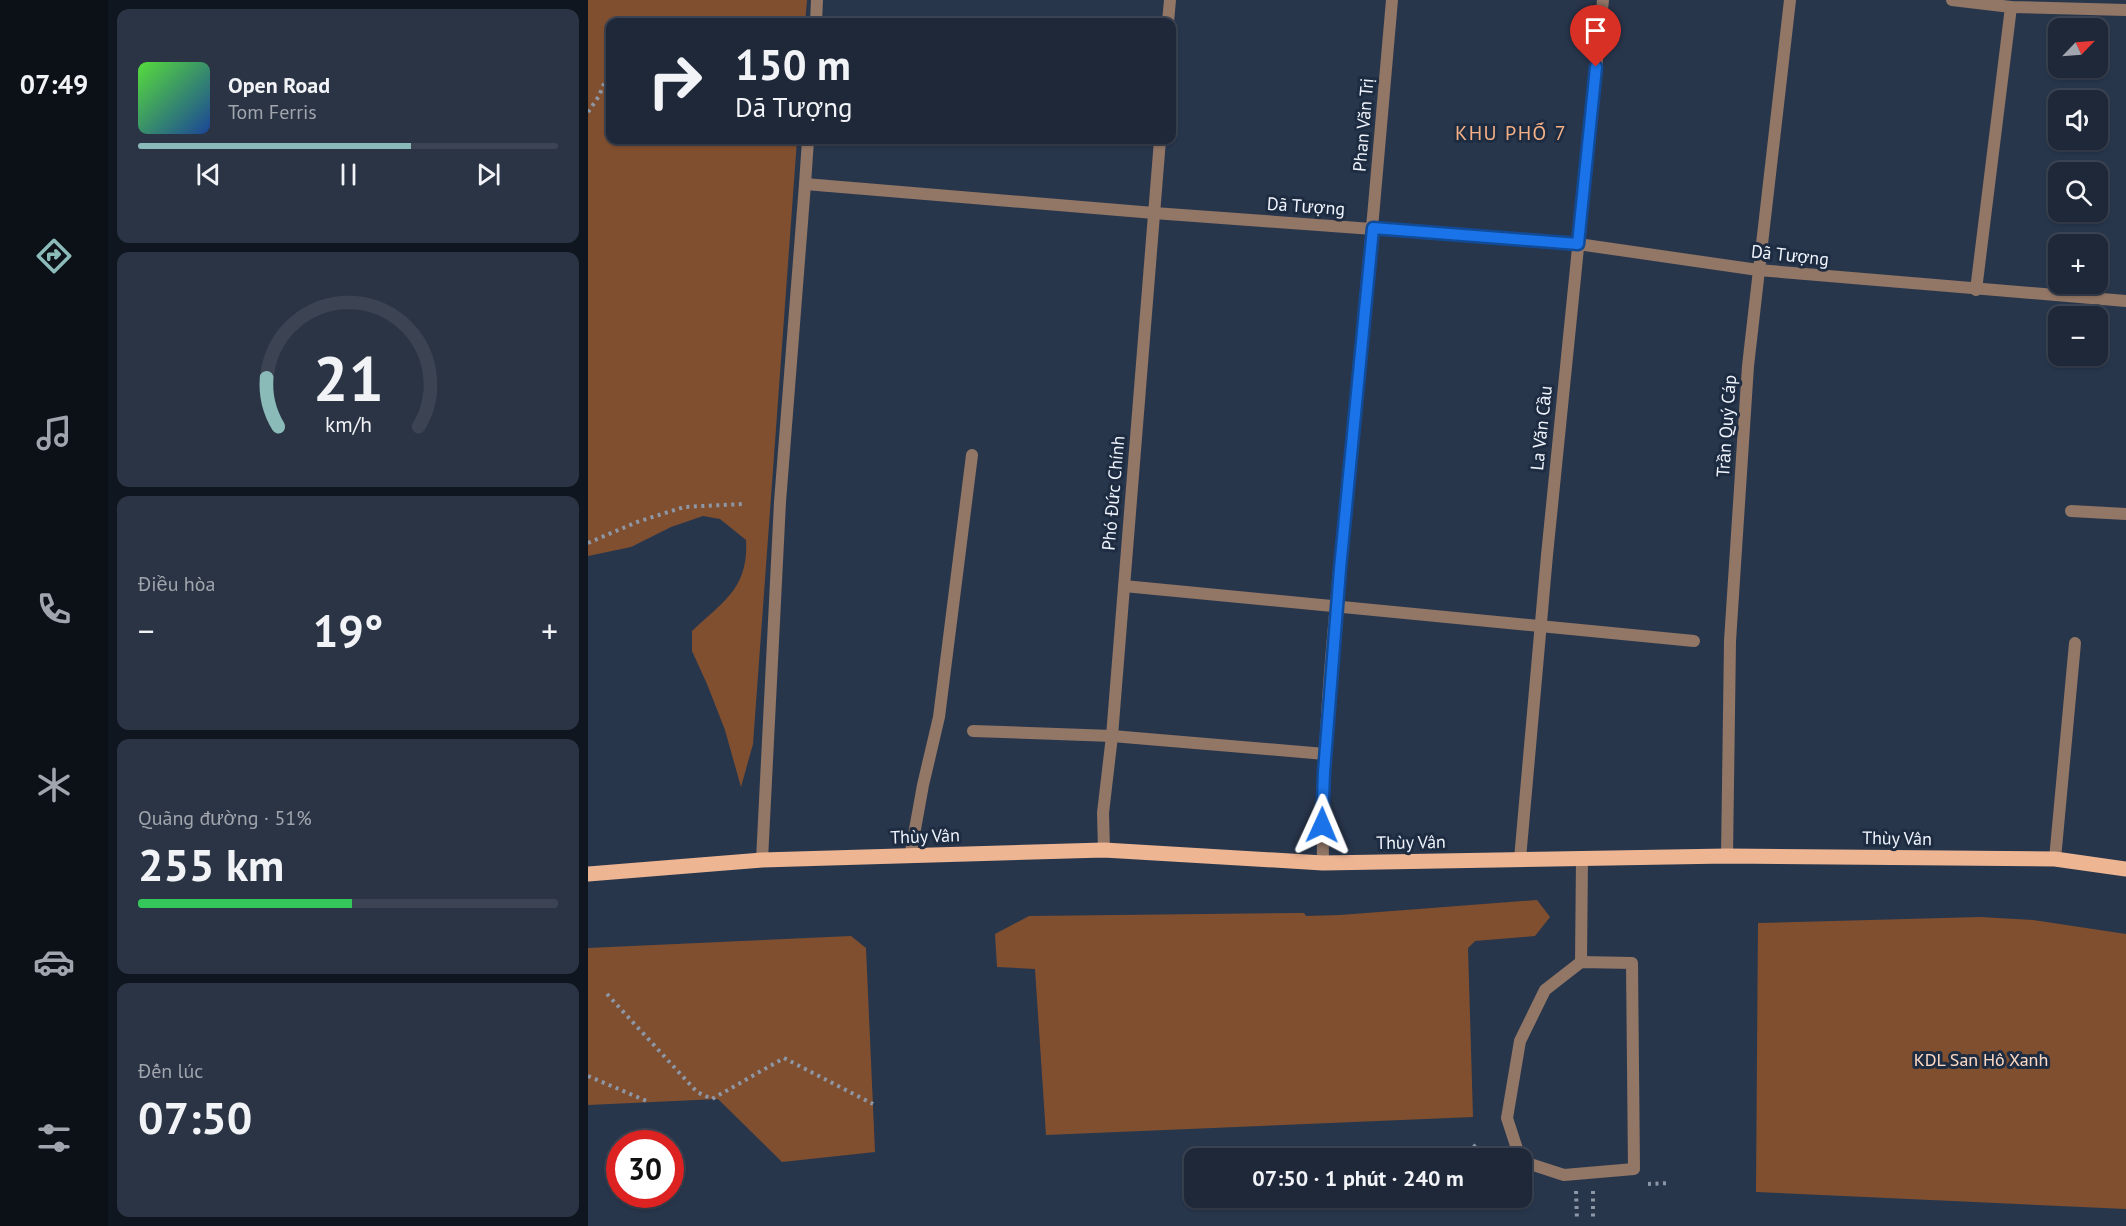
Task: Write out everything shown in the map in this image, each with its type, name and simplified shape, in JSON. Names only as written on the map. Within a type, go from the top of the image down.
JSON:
[{"type":"main road","name":"Thùy Vân","points":[[588,874],[762,860],[1104,850],[1323,863],[1727,855],[2055,859],[2126,870]]},
{"type":"street","points":[[816,18],[817,0]]},
{"type":"street","points":[[1168,18],[1170,0]]},
{"type":"street","name":"Phan Văn Trị","points":[[1323,863],[1322,807],[1337,607],[1392,0]]},
{"type":"street","name":"La Văn Cầu","points":[[1520,859],[1548,544],[1603,0]]},
{"type":"street","name":"Trần Quý Cáp","points":[[1727,855],[1730,641],[1747,378],[1790,0]]},
{"type":"street","points":[[1952,0],[2011,7],[2126,10]]},
{"type":"street","points":[[1976,290],[2011,7]]},
{"type":"street","points":[[762,860],[780,502],[808,144]]},
{"type":"street","name":"Phó Đức Chính","points":[[1104,850],[1103,813],[1112,736],[1160,144]]},
{"type":"street","name":"Dã Tượng","points":[[806,184],[1154,213],[1578,244],[1758,270],[2126,301]]},
{"type":"street","points":[[910,857],[923,785],[939,717],[972,455]]},
{"type":"street","points":[[2071,511],[2126,514]]},
{"type":"street","points":[[1124,586],[1694,641]]},
{"type":"street","points":[[2055,859],[2075,644]]},
{"type":"street","points":[[973,731],[1112,736],[1326,754]]},
{"type":"street","points":[[1581,962],[1582,858]]},
{"type":"street","points":[[1517,1148],[1507,1118],[1520,1041],[1545,990],[1581,962],[1632,963],[1634,1169],[1564,1174],[1532,1163]]},
{"type":"path","points":[[588,112],[599,96],[606,79]]},
{"type":"path","points":[[588,543],[637,522],[684,507],[743,504]]},
{"type":"path","points":[[607,994],[697,1092],[712,1099],[784,1058],[873,1104]]},
{"type":"path","points":[[588,1076],[649,1102]]},
{"type":"path","points":[[1473,1145],[1476,1148]]},
{"type":"path","points":[[1576,1191],[1577,1220]]},
{"type":"path","points":[[1593,1191],[1593,1220]]},
{"type":"green space","points":[[588,0],[807,0],[805,18],[606,18],[606,144],[797,144],[753,744],[741,787],[725,730],[692,651],[692,631],[732,593],[743,570],[746,540],[720,519],[703,516],[671,527],[631,547],[588,556]]},
{"type":"green space","points":[[1537,900],[1550,917],[1535,936],[1475,941],[1468,948],[1473,1117],[1046,1135],[1035,969],[997,967],[995,934],[1029,916],[1304,913],[1306,916],[1340,915]]},
{"type":"green space","name":"KDL San Hô Xanh","points":[[1980,917],[2033,920],[2126,934],[2126,1209],[1756,1192],[1758,923]]},
{"type":"green space","points":[[851,936],[866,948],[875,1152],[782,1162],[718,1099],[588,1105],[588,948]]},
{"type":"district","name":"KHU PHỐ 7","points":[[1511,133]]},
{"type":"route","points":[[1322,825],[1340,569],[1373,228],[1578,244],[1596,67]]}]
